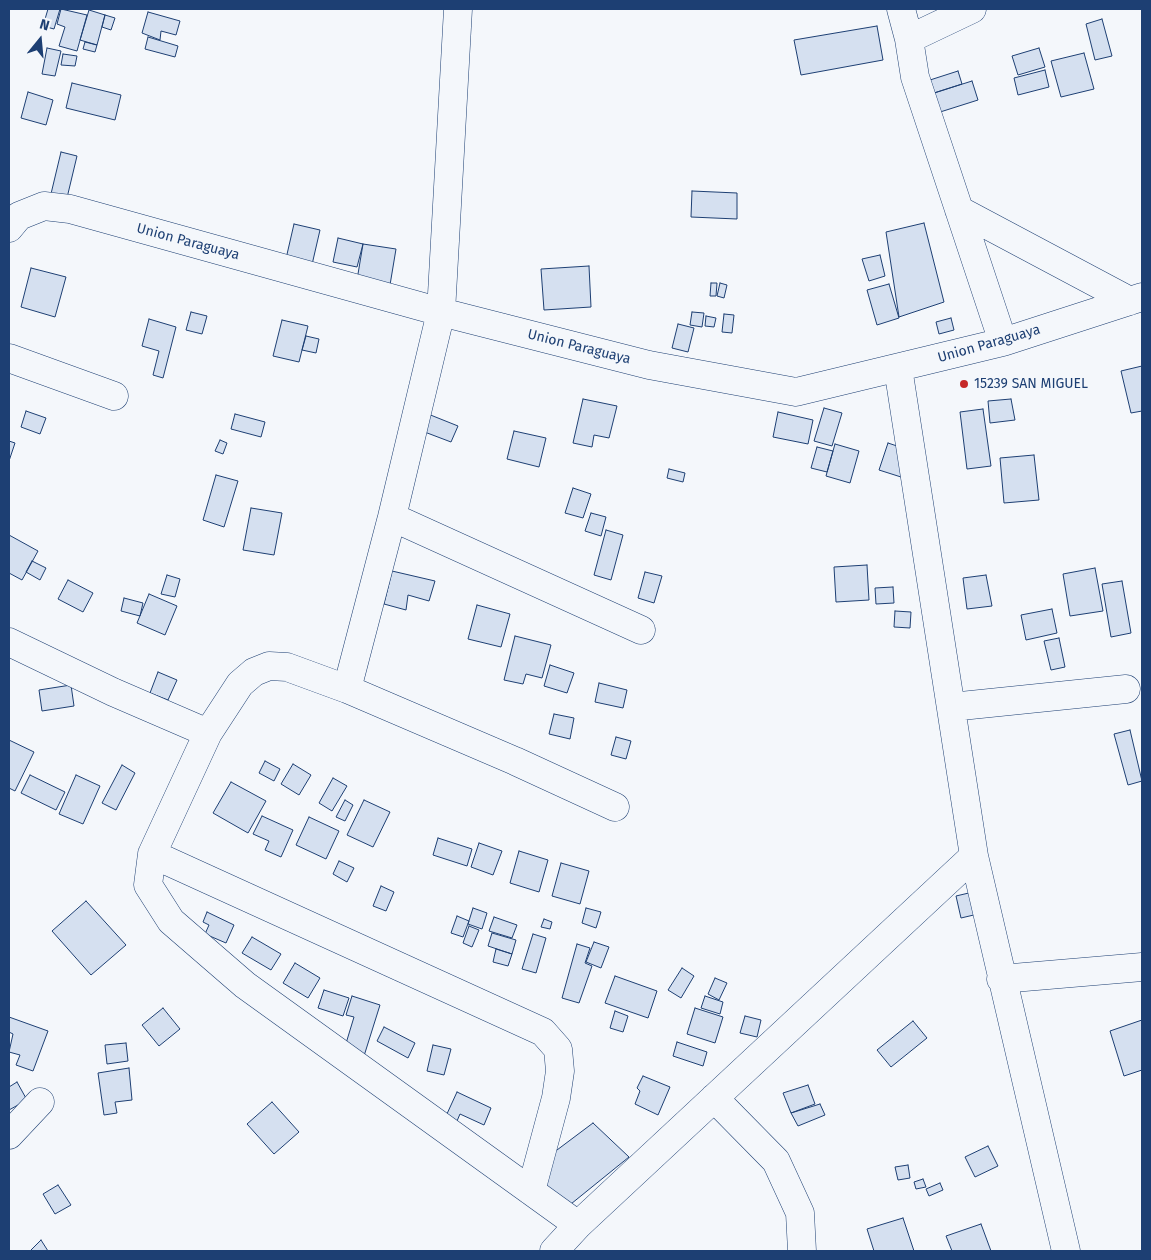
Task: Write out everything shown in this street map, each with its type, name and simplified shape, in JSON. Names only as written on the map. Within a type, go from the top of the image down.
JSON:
[{"type":"street","points":[[347,689],[392,517],[440,312],[458,9]]},
{"type":"street","points":[[901,9],[909,39],[915,77],[1003,342]]},
{"type":"street","points":[[909,39],[972,9]]},
{"type":"street","name":"Union Paraguaya","points":[[14,222],[44,206],[70,209],[440,312],[649,365],[796,392],[1003,342],[1136,299]]},
{"type":"street","points":[[959,210],[1136,299]]},
{"type":"street","points":[[9,358],[114,396]]},
{"type":"street","points":[[898,368],[974,856],[1001,979],[1066,1251]]},
{"type":"street","points":[[392,517],[641,630]]},
{"type":"street","points":[[9,642],[113,692],[208,734]]},
{"type":"street","points":[[578,1225],[245,985],[171,921],[148,885],[152,854],[208,734],[240,684],[254,672],[269,666],[287,667],[347,689],[515,761],[615,807]]},
{"type":"street","points":[[951,706],[1126,690]]},
{"type":"street","points":[[152,854],[543,1032],[558,1049],[560,1071],[556,1098],[530,1191]]},
{"type":"street","points":[[554,1251],[578,1225],[974,856]]},
{"type":"street","points":[[1001,979],[1142,967]]},
{"type":"street","points":[[714,1098],[776,1161],[800,1213],[802,1251]]},
{"type":"street","points":[[9,1135],[40,1102]]},
{"type":"building","points":[[48,9],[60,9],[54,29],[43,26]]},
{"type":"building","points":[[61,9],[87,15],[77,51],[59,46],[65,27],[57,24]]},
{"type":"building","points":[[89,10],[105,15],[97,45],[80,40]]},
{"type":"building","points":[[148,12],[180,21],[176,35],[161,31],[160,40],[142,33]]},
{"type":"building","points":[[105,15],[115,18],[111,30],[102,27]]},
{"type":"building","points":[[1102,19],[1112,56],[1095,60],[1086,24]]},
{"type":"building","points":[[877,26],[883,60],[801,75],[794,40]]},
{"type":"building","points":[[148,37],[178,46],[175,57],[145,49]]},
{"type":"building","points":[[85,42],[97,45],[95,52],[83,49]]},
{"type":"building","points":[[47,48],[61,51],[55,76],[42,74]]},
{"type":"building","points":[[1039,48],[1045,67],[1018,75],[1012,56]]},
{"type":"building","points":[[1084,53],[1094,89],[1061,97],[1051,61]]},
{"type":"building","points":[[63,54],[77,56],[75,66],[61,65]]},
{"type":"building","points":[[1045,70],[1049,87],[1018,95],[1014,78]]},
{"type":"building","points":[[958,71],[962,84],[934,93],[930,80]]},
{"type":"building","points":[[972,81],[978,100],[937,113],[931,94]]},
{"type":"building","points":[[72,83],[121,95],[115,120],[66,108]]},
{"type":"building","points":[[28,92],[53,100],[46,125],[21,118]]},
{"type":"building","points":[[61,152],[77,156],[66,202],[50,198]]},
{"type":"building","points":[[692,191],[737,193],[737,219],[691,217]]},
{"type":"building","points":[[924,223],[944,302],[899,317],[886,232]]},
{"type":"building","points":[[294,224],[320,230],[311,269],[285,263]]},
{"type":"building","points":[[338,238],[363,244],[357,267],[333,262]]},
{"type":"building","points":[[363,244],[396,249],[390,285],[357,280]]},
{"type":"building","points":[[880,255],[885,276],[869,281],[862,259]]},
{"type":"building","points":[[589,266],[591,307],[544,310],[541,269]]},
{"type":"building","points":[[31,268],[66,277],[55,317],[21,307]]},
{"type":"building","points":[[711,283],[717,283],[716,296],[710,296]]},
{"type":"building","points":[[720,283],[727,285],[724,298],[717,296]]},
{"type":"building","points":[[889,284],[899,318],[877,325],[867,290]]},
{"type":"building","points":[[191,312],[207,316],[202,334],[186,330]]},
{"type":"building","points":[[692,312],[704,313],[702,327],[690,325]]},
{"type":"building","points":[[724,314],[734,315],[732,333],[722,332]]},
{"type":"building","points":[[706,316],[716,318],[714,327],[705,326]]},
{"type":"building","points":[[951,318],[954,330],[939,334],[936,322]]},
{"type":"building","points":[[149,319],[176,327],[163,378],[153,375],[159,351],[142,346]]},
{"type":"building","points":[[282,320],[308,326],[299,362],[273,356]]},
{"type":"building","points":[[678,324],[694,328],[688,352],[672,348]]},
{"type":"building","points":[[306,336],[319,339],[316,353],[302,350]]},
{"type":"building","points":[[1142,366],[1142,411],[1131,413],[1121,371]]},
{"type":"building","points":[[583,399],[617,406],[609,438],[594,435],[592,447],[573,443]]},
{"type":"building","points":[[1011,399],[1015,420],[990,423],[988,401]]},
{"type":"building","points":[[824,408],[842,413],[832,446],[814,441]]},
{"type":"building","points":[[983,409],[991,466],[967,469],[960,412]]},
{"type":"building","points":[[26,411],[46,418],[40,434],[21,427]]},
{"type":"building","points":[[778,412],[813,420],[808,444],[773,437]]},
{"type":"building","points":[[235,414],[265,422],[261,437],[231,429]]},
{"type":"building","points":[[428,414],[458,426],[451,442],[422,431]]},
{"type":"building","points":[[514,431],[546,438],[539,467],[507,459]]},
{"type":"building","points":[[220,440],[227,443],[223,454],[215,451]]},
{"type":"building","points":[[9,441],[15,443],[9,461]]},
{"type":"building","points":[[888,443],[909,450],[901,477],[879,470]]},
{"type":"building","points":[[835,444],[859,451],[850,483],[826,476]]},
{"type":"building","points":[[817,447],[833,451],[827,472],[811,468]]},
{"type":"building","points":[[1034,455],[1039,500],[1004,503],[1000,458]]},
{"type":"building","points":[[669,469],[685,473],[683,482],[667,478]]},
{"type":"building","points":[[216,475],[238,481],[224,527],[203,520]]},
{"type":"building","points":[[573,488],[591,494],[583,518],[565,513]]},
{"type":"building","points":[[251,508],[282,513],[274,555],[243,550]]},
{"type":"building","points":[[591,513],[606,517],[601,536],[585,531]]},
{"type":"building","points":[[606,530],[623,535],[611,580],[594,575]]},
{"type":"building","points":[[9,535],[38,551],[22,580],[9,573]]},
{"type":"building","points":[[32,561],[46,568],[40,580],[26,572]]},
{"type":"building","points":[[867,565],[869,600],[836,602],[834,567]]},
{"type":"building","points":[[1095,568],[1103,611],[1070,616],[1063,574]]},
{"type":"building","points":[[392,571],[435,581],[429,601],[408,595],[406,610],[384,604]]},
{"type":"building","points":[[645,572],[662,576],[654,603],[638,598]]},
{"type":"building","points":[[167,575],[180,579],[175,597],[161,594]]},
{"type":"building","points":[[986,575],[992,606],[967,609],[963,578]]},
{"type":"building","points":[[68,580],[93,593],[83,612],[58,599]]},
{"type":"building","points":[[1122,581],[1131,633],[1111,637],[1102,584]]},
{"type":"building","points":[[893,587],[894,603],[876,604],[875,588]]},
{"type":"building","points":[[149,594],[177,606],[165,635],[137,623]]},
{"type":"building","points":[[124,598],[143,603],[140,616],[121,611]]},
{"type":"building","points":[[477,605],[510,614],[501,647],[468,639]]},
{"type":"building","points":[[1052,609],[1057,633],[1026,640],[1021,615]]},
{"type":"building","points":[[895,611],[911,612],[910,628],[894,627]]},
{"type":"building","points":[[515,636],[551,645],[542,678],[526,674],[523,684],[504,680]]},
{"type":"building","points":[[1059,638],[1065,667],[1051,670],[1044,641]]},
{"type":"building","points":[[550,665],[574,673],[567,693],[544,686]]},
{"type":"building","points":[[158,672],[177,680],[168,700],[150,693]]},
{"type":"building","points":[[599,683],[627,690],[623,708],[595,702]]},
{"type":"building","points":[[71,685],[74,706],[42,711],[39,690]]},
{"type":"building","points":[[554,714],[574,718],[570,739],[549,734]]},
{"type":"building","points":[[1130,730],[1142,781],[1128,785],[1114,734]]},
{"type":"building","points":[[616,737],[631,741],[626,759],[611,755]]},
{"type":"building","points":[[9,740],[34,752],[15,791],[9,788]]},
{"type":"building","points":[[265,761],[280,769],[274,781],[259,773]]},
{"type":"building","points":[[293,764],[311,775],[299,795],[281,784]]},
{"type":"building","points":[[122,765],[135,773],[116,810],[102,803]]},
{"type":"building","points":[[30,775],[65,792],[56,810],[21,793]]},
{"type":"building","points":[[76,775],[100,786],[83,824],[59,814]]},
{"type":"building","points":[[333,778],[347,786],[332,811],[319,803]]},
{"type":"building","points":[[231,782],[266,801],[248,833],[213,813]]},
{"type":"building","points":[[345,800],[353,805],[345,821],[336,817]]},
{"type":"building","points":[[364,800],[390,812],[373,847],[347,835]]},
{"type":"building","points":[[262,816],[293,830],[281,857],[265,850],[269,841],[253,834]]},
{"type":"building","points":[[309,817],[339,831],[326,859],[296,845]]},
{"type":"building","points":[[438,838],[472,849],[467,866],[433,855]]},
{"type":"building","points":[[479,843],[502,851],[493,875],[471,867]]},
{"type":"building","points":[[519,851],[548,860],[539,892],[510,883]]},
{"type":"building","points":[[339,861],[354,868],[347,882],[333,874]]},
{"type":"building","points":[[561,863],[589,871],[580,904],[552,896]]},
{"type":"building","points":[[381,886],[394,892],[386,911],[373,906]]},
{"type":"building","points":[[973,892],[978,914],[961,918],[956,896]]},
{"type":"building","points":[[86,901],[126,945],[91,975],[52,931]]},
{"type":"building","points":[[473,908],[487,913],[482,929],[468,924]]},
{"type":"building","points":[[586,908],[601,912],[596,928],[582,923]]},
{"type":"building","points":[[207,912],[234,925],[226,943],[205,934],[209,925],[203,922]]},
{"type":"building","points":[[457,916],[469,921],[463,937],[451,933]]},
{"type":"building","points":[[494,917],[517,925],[512,938],[489,931]]},
{"type":"building","points":[[544,919],[552,922],[550,929],[541,927]]},
{"type":"building","points":[[469,926],[479,930],[472,947],[463,943]]},
{"type":"building","points":[[492,933],[516,940],[512,954],[488,946]]},
{"type":"building","points":[[533,934],[546,938],[536,973],[522,969]]},
{"type":"building","points":[[252,937],[281,954],[271,970],[242,953]]},
{"type":"building","points":[[594,942],[609,947],[601,968],[586,962]]},
{"type":"building","points":[[577,944],[590,948],[585,963],[592,966],[579,1003],[562,998]]},
{"type":"building","points":[[496,949],[512,954],[508,966],[493,962]]},
{"type":"building","points":[[295,963],[320,978],[308,998],[283,983]]},
{"type":"building","points":[[682,968],[694,976],[681,998],[668,990]]},
{"type":"building","points":[[615,976],[657,991],[648,1018],[605,1003]]},
{"type":"building","points":[[715,978],[727,983],[719,1000],[708,994]]},
{"type":"building","points":[[324,990],[349,998],[343,1016],[318,1008]]},
{"type":"building","points":[[352,996],[380,1005],[364,1056],[344,1050],[354,1017],[346,1015]]},
{"type":"building","points":[[705,996],[723,1002],[720,1014],[701,1008]]},
{"type":"building","points":[[163,1008],[180,1029],[159,1046],[142,1025]]},
{"type":"building","points":[[695,1008],[723,1017],[715,1043],[687,1034]]},
{"type":"building","points":[[615,1011],[628,1016],[623,1032],[610,1028]]},
{"type":"building","points":[[745,1016],[761,1020],[757,1037],[740,1033]]},
{"type":"building","points":[[9,1017],[48,1031],[33,1071],[16,1065],[20,1055],[9,1052],[13,1034],[9,1032]]},
{"type":"building","points":[[1142,1020],[1142,1070],[1124,1076],[1110,1031]]},
{"type":"building","points":[[913,1021],[927,1038],[891,1067],[877,1050]]},
{"type":"building","points":[[384,1027],[415,1043],[408,1058],[377,1041]]},
{"type":"building","points":[[677,1042],[707,1052],[703,1066],[673,1056]]},
{"type":"building","points":[[126,1043],[128,1061],[107,1064],[105,1045]]},
{"type":"building","points":[[433,1045],[451,1049],[444,1075],[427,1071]]},
{"type":"building","points":[[129,1068],[132,1100],[115,1102],[117,1113],[104,1115],[98,1073]]},
{"type":"building","points":[[643,1076],[670,1087],[658,1115],[635,1104],[640,1091],[637,1088]]},
{"type":"building","points":[[17,1082],[27,1100],[9,1110],[9,1087]]},
{"type":"building","points":[[808,1085],[815,1104],[791,1113],[783,1093]]},
{"type":"building","points":[[457,1092],[491,1108],[484,1125],[460,1114],[457,1121],[446,1116]]},
{"type":"building","points":[[272,1102],[299,1132],[274,1154],[247,1124]]},
{"type":"building","points":[[820,1104],[825,1115],[798,1126],[791,1113]]},
{"type":"building","points":[[593,1123],[629,1157],[566,1208],[541,1184],[553,1153]]},
{"type":"building","points":[[988,1146],[998,1166],[975,1177],[965,1157]]},
{"type":"building","points":[[908,1165],[910,1178],[898,1180],[895,1167]]},
{"type":"building","points":[[923,1179],[926,1187],[916,1189],[914,1182]]},
{"type":"building","points":[[940,1183],[943,1190],[929,1196],[926,1189]]},
{"type":"building","points":[[58,1185],[71,1205],[55,1214],[43,1194]]},
{"type":"building","points":[[903,1218],[914,1251],[874,1251],[867,1229]]},
{"type":"building","points":[[981,1224],[991,1251],[952,1251],[946,1236]]},
{"type":"building","points":[[41,1240],[48,1251],[30,1251]]},
{"type":"place","name":"15239 SAN MIGUEL","points":[[964,384]]}]
